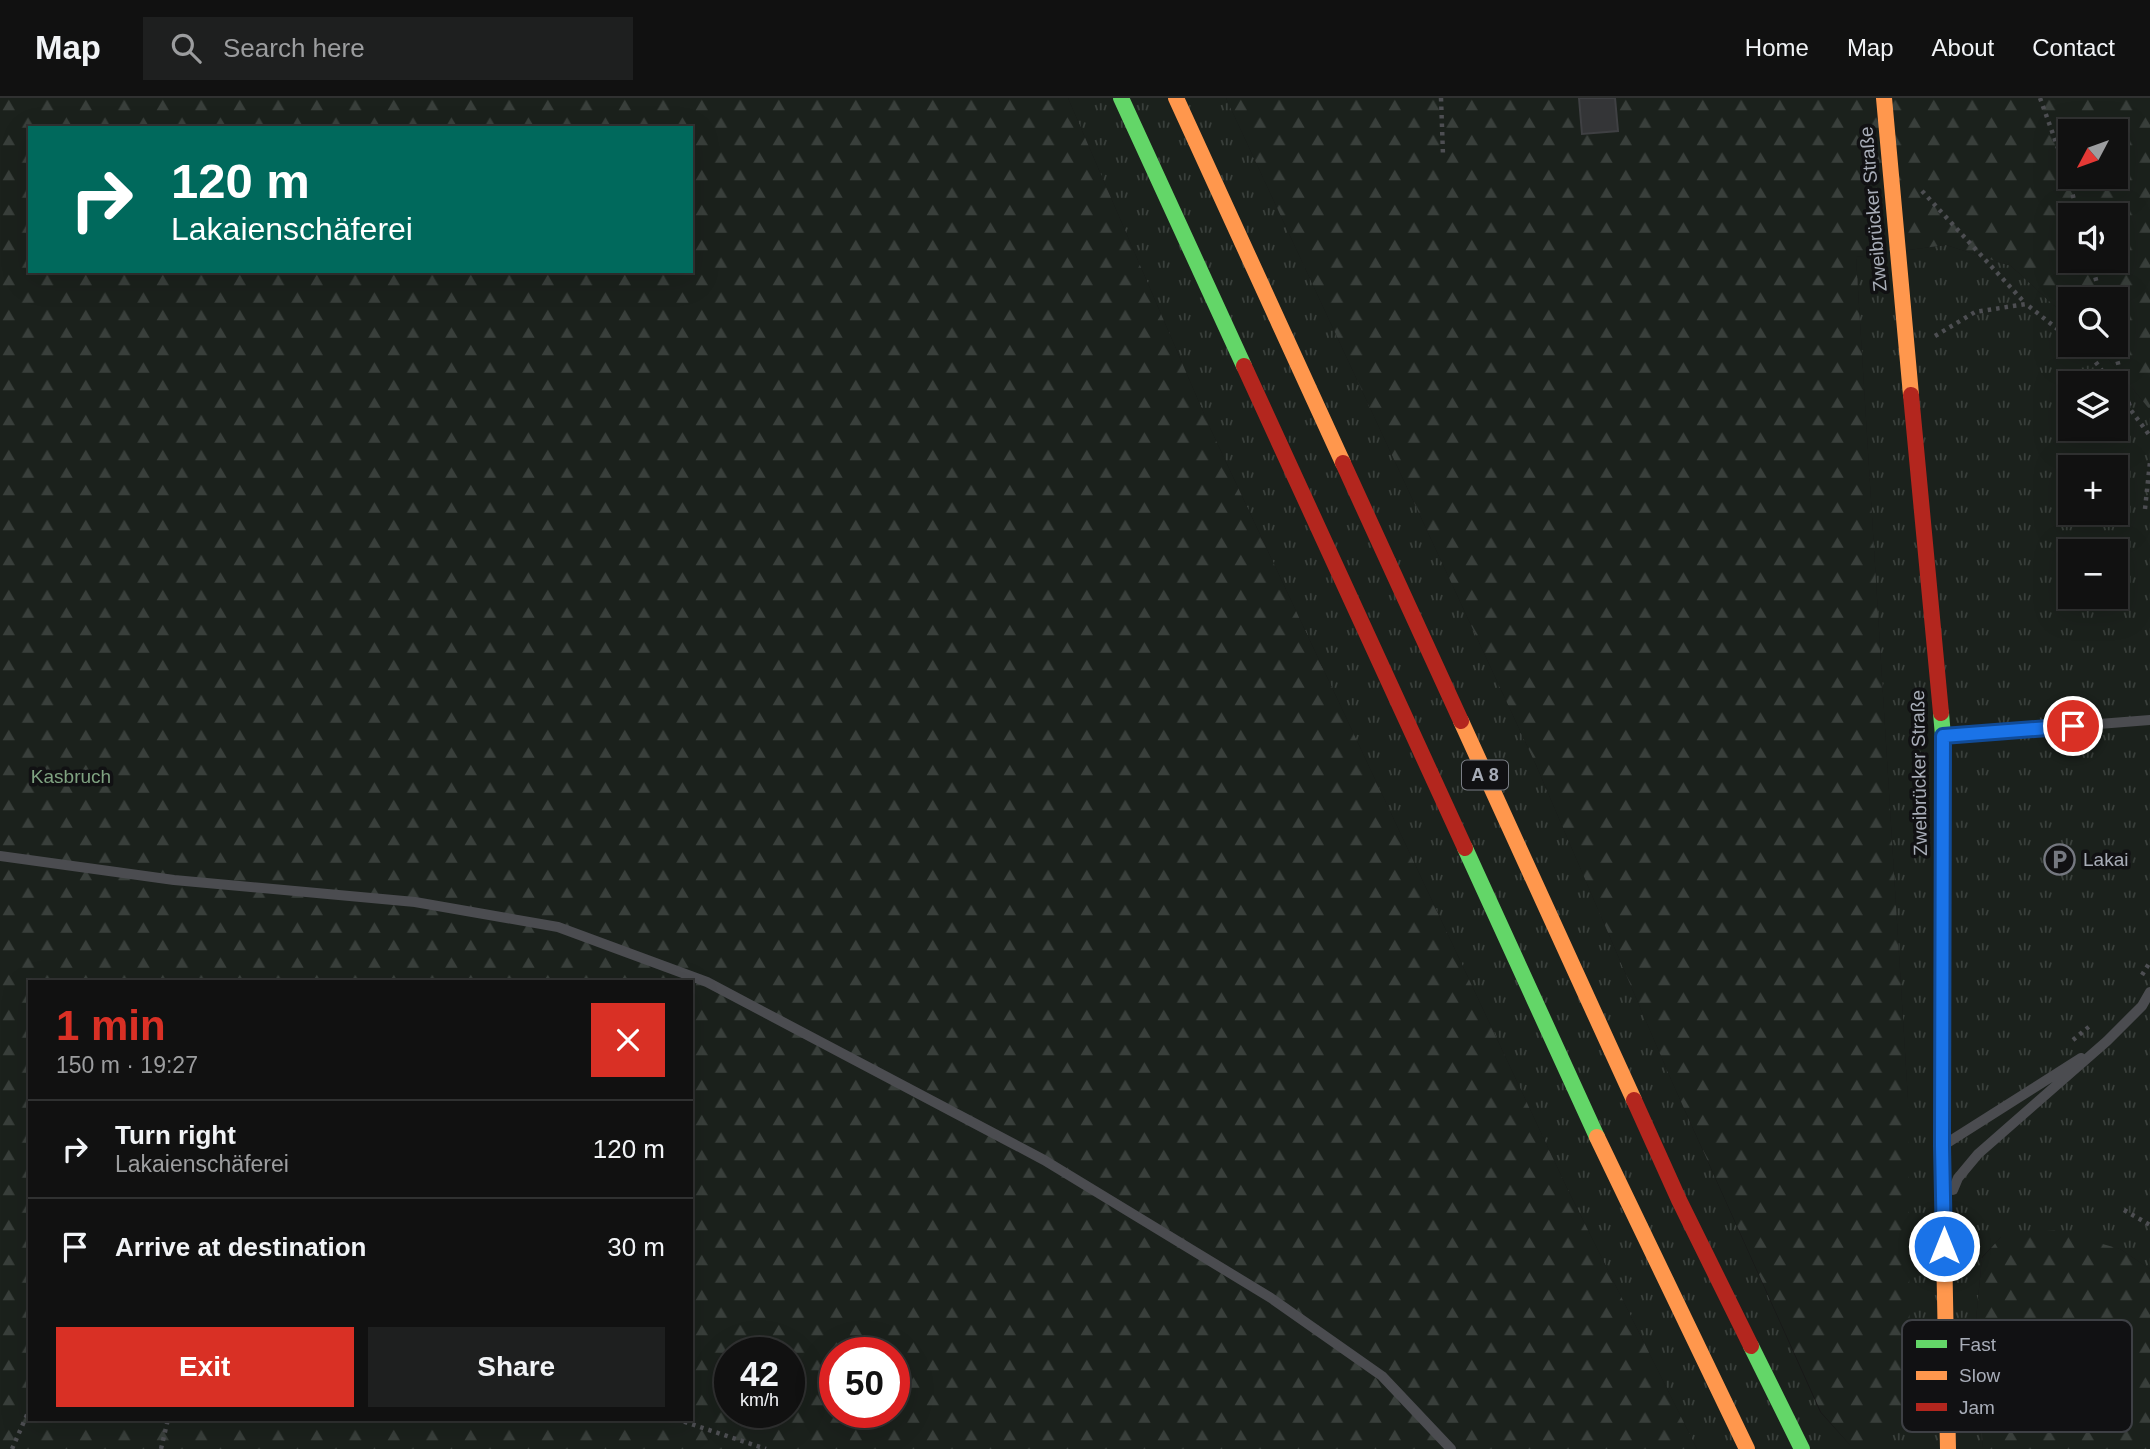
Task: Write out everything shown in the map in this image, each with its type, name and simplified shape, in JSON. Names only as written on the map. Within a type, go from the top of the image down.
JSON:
[{"type":"main road","name":"A 8","points":[[1121,98],[1633,1215],[1747,1449]]},
{"type":"main road","name":"A 8","points":[[1176,98],[1679,1200],[1802,1449]]},
{"type":"main road","name":"Zweibrücker Straße","points":[[1884,98],[1943,736],[1942,1146],[1946,1320]]},
{"type":"lane","points":[[1943,736],[2150,720]]},
{"type":"lane","points":[[0,856],[174,880],[415,902],[558,927],[707,982],[1044,1160],[1271,1298],[1382,1376],[1451,1449]]},
{"type":"lane","points":[[1944,1214],[1958,1178],[1978,1154],[2107,1041],[2142,1006],[2150,992]]},
{"type":"lane","points":[[1942,1146],[2107,1041]]},
{"type":"path","points":[[1441,98],[1443,155]]},
{"type":"path","points":[[2040,98],[2075,203]]},
{"type":"path","points":[[1920,188],[2026,304],[2058,329]]},
{"type":"path","points":[[1907,343],[1936,335],[1975,312],[2026,304]]},
{"type":"path","points":[[2116,357],[2131,411]]},
{"type":"path","points":[[2128,407],[2150,436]]},
{"type":"path","points":[[2145,509],[2150,462]]},
{"type":"path","points":[[2134,984],[2150,962]]},
{"type":"path","points":[[2068,1044],[2098,1019]]},
{"type":"path","points":[[2124,1210],[2150,1225]]},
{"type":"path","points":[[12,1449],[28,1413]]},
{"type":"path","points":[[161,1449],[168,1421]]},
{"type":"path","points":[[682,1421],[766,1449]]},
{"type":"green space","name":"Kasbruch","points":[[0,98],[1068,98],[1211,430],[1567,1188],[1697,1449],[0,1449]]},
{"type":"green space","points":[[1068,98],[1226,98],[1536,765],[1673,1084],[1820,1412],[1850,1445],[1908,1100],[1856,257],[1946,245],[2011,266],[2058,309],[2058,357],[2107,357],[2118,371],[2058,371],[2058,441],[2128,441],[2128,383],[2150,410],[2150,1269],[2120,1249],[2001,1237],[1982,1257],[1976,1320],[1902,1320],[1902,1432],[1982,1432],[1983,1449],[1697,1449],[1567,1188],[1211,430]]},
{"type":"green space","points":[[1226,98],[2150,98],[2150,410],[2128,383],[2128,371],[2118,371],[2107,357],[2128,357],[2128,287],[2058,287],[2058,309],[2011,266],[1946,245],[1856,257],[1908,1100],[1909,1320],[1902,1320],[1902,1409],[1878,1440],[1850,1445],[1821,1412],[1673,1084],[1536,765]]},
{"type":"green space","points":[[2054,1230],[2120,1249],[2150,1269],[2150,1449],[1983,1449],[1982,1432],[2132,1432],[2132,1320],[1976,1320],[1982,1258],[2001,1237]]},
{"type":"building","points":[[1579,98],[1615,98],[1618,131],[1582,134]]},
{"type":"traffic: fast","points":[[1121,98],[1244,366]]},
{"type":"traffic: fast","points":[[1941,713],[1942,987]]},
{"type":"traffic: fast","points":[[1465,848],[1597,1137]]},
{"type":"traffic: fast","points":[[1751,1346],[1802,1449]]},
{"type":"traffic: slow","points":[[1176,98],[1343,463]]},
{"type":"traffic: slow","points":[[1884,98],[1911,395]]},
{"type":"traffic: slow","points":[[1461,721],[1634,1100]]},
{"type":"traffic: slow","points":[[1942,987],[1945,1320]]},
{"type":"traffic: slow","points":[[1597,1137],[1747,1449]]},
{"type":"traffic: slow","points":[[1948,1432],[1948,1449]]},
{"type":"traffic: jam","points":[[1244,366],[1465,848]]},
{"type":"traffic: jam","points":[[1911,395],[1941,713]]},
{"type":"traffic: jam","points":[[1343,463],[1461,721]]},
{"type":"traffic: jam","points":[[1634,1100],[1679,1200],[1751,1346]]},
{"type":"place","name":"Lakai","points":[[2060,859]]},
{"type":"route","points":[[1944,1246],[1943,736],[2073,726]]}]
